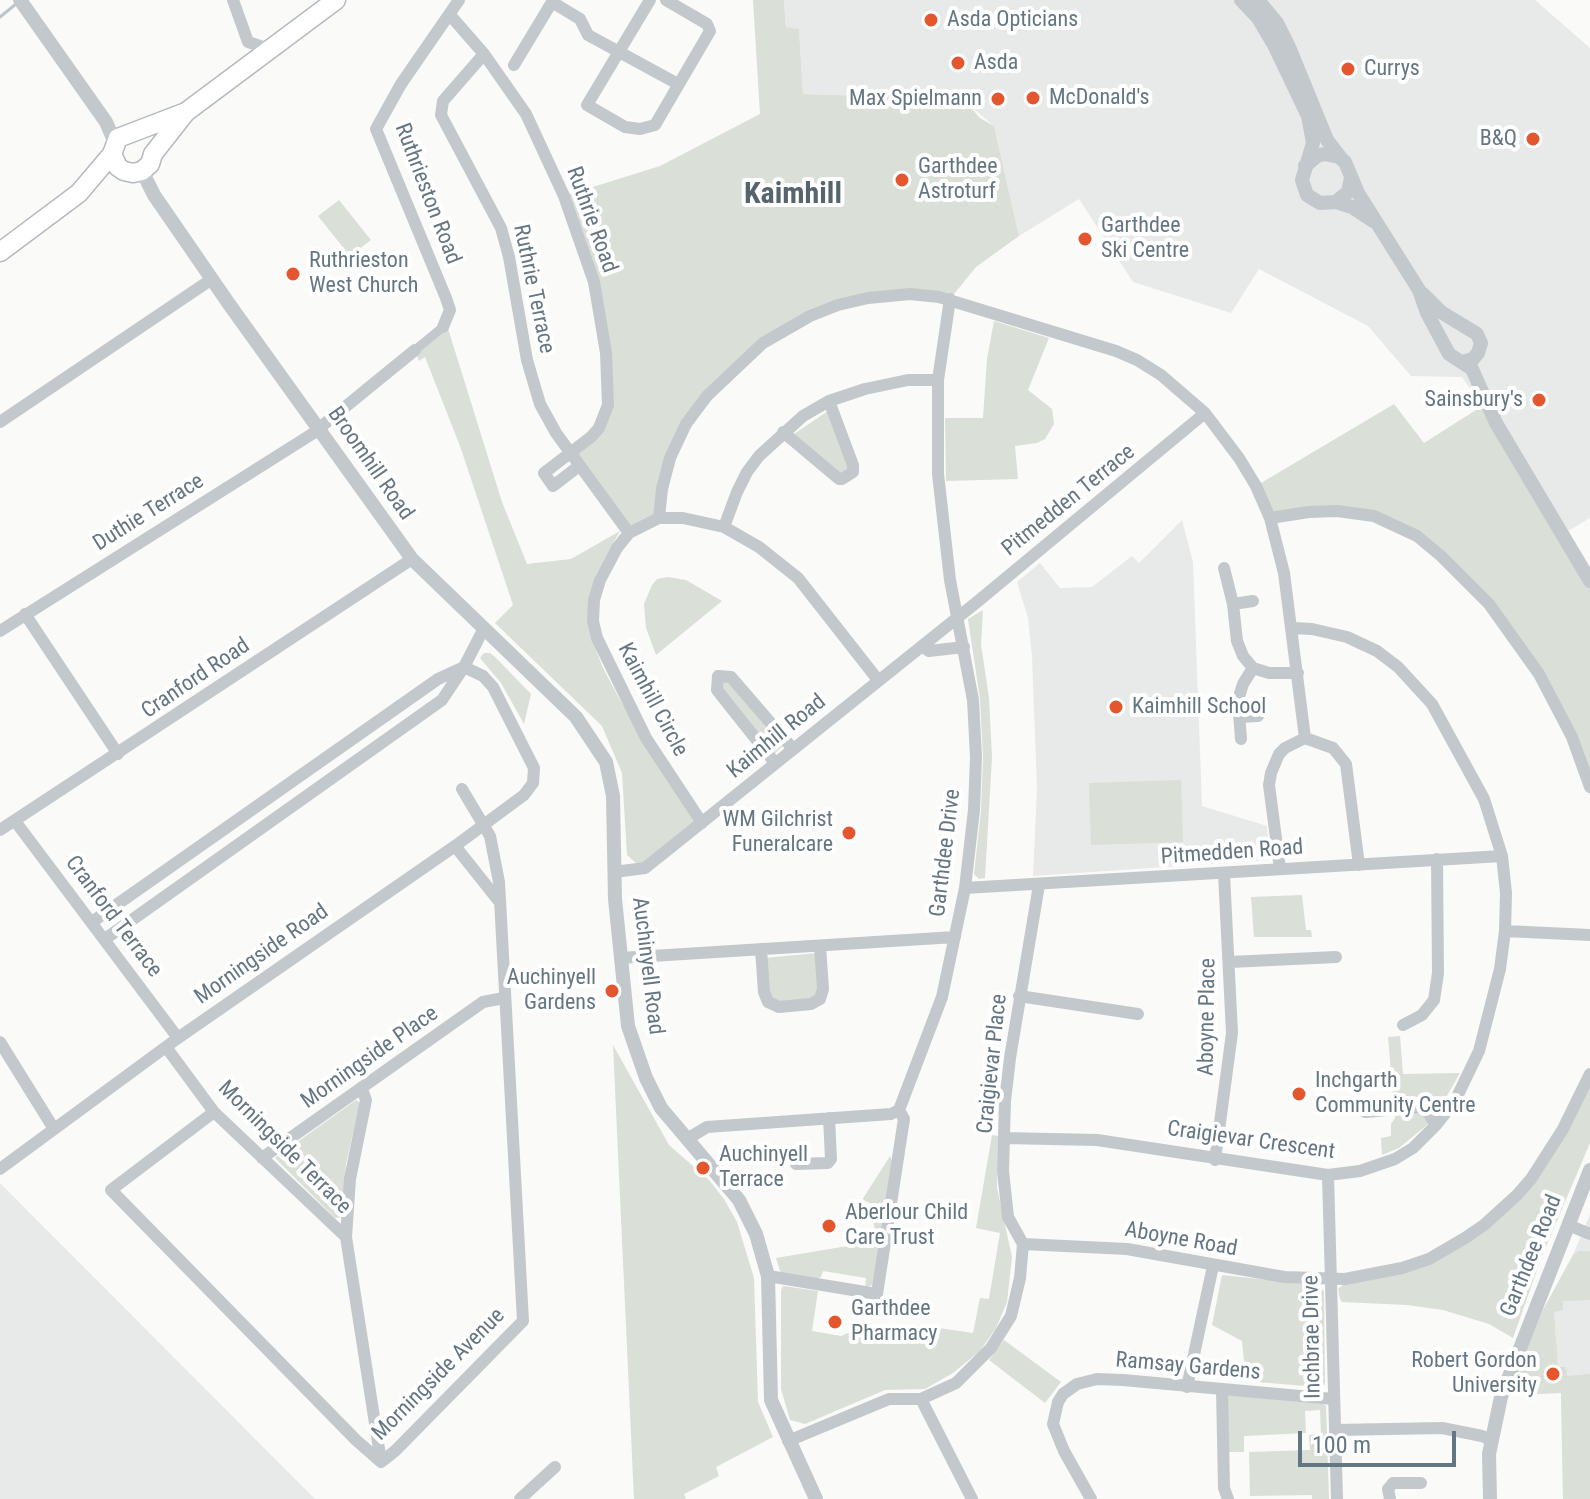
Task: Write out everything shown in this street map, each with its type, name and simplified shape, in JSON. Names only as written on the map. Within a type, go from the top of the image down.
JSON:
[{"type":"main road","points":[[0,252],[79,193],[122,141],[186,112],[331,3]]},
{"type":"main road","points":[[79,193],[150,164],[153,154],[186,112]]},
{"type":"main road","points":[[122,141],[149,140],[153,154]]},
{"type":"main road","points":[[122,141],[118,167],[133,171]]},
{"type":"street","points":[[20,0],[122,141]]},
{"type":"street","points":[[233,0],[248,42],[269,49]]},
{"type":"street","name":"Ruthrieston Road","points":[[443,327],[450,310],[446,298],[376,129],[401,84],[459,0]]},
{"type":"street","points":[[650,0],[587,105],[625,127],[640,129],[655,125],[710,31],[707,24],[666,0]]},
{"type":"street","points":[[1241,0],[1258,18],[1274,45],[1308,116],[1313,143],[1302,180],[1307,195],[1320,203],[1336,202],[1358,210],[1380,226]]},
{"type":"street","points":[[1258,0],[1277,23],[1289,47],[1327,140],[1345,162],[1358,193],[1419,290],[1427,313],[1452,358],[1472,369],[1496,423],[1590,581]]},
{"type":"street","points":[[514,65],[552,2],[580,19],[588,35],[678,84]]},
{"type":"street","name":"Ruthrie Road","points":[[450,15],[484,54],[526,114],[564,196],[594,282],[606,353],[608,405],[599,428],[544,473],[553,486],[579,466]]},
{"type":"street","name":"Ruthrie Terrace","points":[[484,54],[443,101],[441,115],[501,228],[512,271],[527,360],[540,404],[570,453],[629,533]]},
{"type":"street","points":[[1305,166],[1324,154],[1339,157],[1345,162]]},
{"type":"street","name":"Broomhill Road","points":[[133,171],[155,196],[412,559],[483,630]]},
{"type":"street","points":[[1336,202],[1348,192],[1351,177]]},
{"type":"street","points":[[0,422],[212,279]]},
{"type":"street","points":[[1419,290],[1441,312],[1480,338],[1478,353],[1484,393]]},
{"type":"street","points":[[659,518],[670,458],[686,424],[707,396],[763,343],[810,316],[838,305],[910,294],[950,299],[1137,360],[1161,375],[1205,413],[1256,486],[1270,518],[1284,573],[1305,738]]},
{"type":"street","name":"Garthdee Drive","points":[[768,1276],[877,1294],[903,1124],[899,1110],[942,997],[965,888],[974,810],[976,757],[973,700],[944,540],[938,474],[938,380],[950,299]]},
{"type":"street","points":[[318,429],[443,327]]},
{"type":"street","points":[[1446,344],[1453,330],[1469,328]]},
{"type":"street","points":[[1462,362],[1473,359],[1478,353]]},
{"type":"street","points":[[724,527],[747,472],[783,432],[803,416],[829,401],[884,384],[938,380]]},
{"type":"street","points":[[783,432],[839,479],[853,472],[829,401]]},
{"type":"street","name":"Pitmedden Terrace","points":[[957,617],[1205,413]]},
{"type":"street","name":"Duthie Terrace","points":[[0,631],[318,429]]},
{"type":"street","points":[[1270,518],[1337,511],[1374,516],[1417,536],[1441,556],[1489,604],[1539,674],[1572,737],[1590,787]]},
{"type":"street","points":[[629,533],[659,518],[683,518],[724,527],[759,547],[798,578],[878,680]]},
{"type":"street","name":"Kaimhill Circle","points":[[629,533],[600,580],[594,600],[597,638],[646,738],[702,823]]},
{"type":"street","name":"Cranford Road","points":[[0,830],[412,559]]},
{"type":"street","points":[[1224,568],[1233,604],[1237,641],[1243,656],[1253,668],[1280,674],[1298,673]]},
{"type":"street","points":[[1233,604],[1253,601]]},
{"type":"street","points":[[25,614],[118,754]]},
{"type":"street","name":"Kaimhill Road","points":[[614,872],[645,868],[957,617]]},
{"type":"street","name":"Craigievar Crescent","points":[[1004,1138],[1097,1140],[1328,1175],[1360,1171],[1395,1159],[1413,1148],[1455,1101],[1479,1051],[1500,969],[1505,931],[1506,893],[1502,856],[1484,799],[1432,704],[1398,667],[1361,643],[1332,632],[1293,628]]},
{"type":"street","points":[[105,939],[442,700],[483,630]]},
{"type":"street","name":"Auchinyell Road","points":[[483,630],[576,717],[606,762],[613,796],[614,872],[628,1026],[646,1078],[661,1108],[739,1200],[756,1234],[768,1276],[771,1400],[816,1499]]},
{"type":"street","points":[[922,646],[929,651],[964,647]]},
{"type":"street","points":[[92,922],[438,679],[464,667]]},
{"type":"street","name":"Morningside Road","points":[[0,1169],[178,1038],[524,795],[533,783],[534,768],[493,687],[483,676],[464,667]]},
{"type":"street","points":[[1241,739],[1238,700],[1253,668]]},
{"type":"street","points":[[775,763],[717,690],[718,676],[731,677],[793,749]]},
{"type":"street","points":[[1239,717],[1258,716]]},
{"type":"street","points":[[1280,869],[1269,785],[1271,773],[1274,761],[1285,748],[1305,738],[1333,748],[1346,764],[1359,865]]},
{"type":"street","points":[[342,746],[354,762]]},
{"type":"street","name":"Morningside Avenue","points":[[214,1112],[111,1190],[381,1462],[523,1321],[499,882],[490,836],[462,789]]},
{"type":"street","name":"Cranford Terrace","points":[[15,821],[178,1038]]},
{"type":"street","points":[[226,828],[237,844]]},
{"type":"street","points":[[455,846],[498,900]]},
{"type":"street","name":"Pitmedden Road","points":[[965,888],[1502,856]]},
{"type":"street","points":[[1403,1025],[1422,1015],[1434,1000],[1438,958],[1437,859]]},
{"type":"street","name":"Aboyne Place","points":[[1215,1160],[1232,1033],[1224,874]]},
{"type":"street","name":"Craigievar Place","points":[[1023,1244],[1008,1217],[1003,1171],[1004,1138],[1008,1072],[1039,885]]},
{"type":"street","points":[[1505,931],[1590,935]]},
{"type":"street","points":[[620,958],[955,937]]},
{"type":"street","points":[[761,949],[764,992],[768,1002],[779,1007],[811,1004],[820,999],[823,989],[820,946]]},
{"type":"street","points":[[1230,962],[1336,957]]},
{"type":"street","points":[[1019,996],[1138,1014]]},
{"type":"street","name":"Morningside Place","points":[[262,1158],[483,1002],[504,998]]},
{"type":"street","points":[[0,1042],[54,1129]]},
{"type":"street","name":"Morningside Terrace","points":[[166,1047],[214,1112],[346,1237]]},
{"type":"street","name":"Aboyne Road","points":[[1023,1244],[1127,1249],[1284,1277],[1332,1279],[1372,1276],[1417,1263],[1438,1254],[1484,1225],[1531,1179],[1563,1129],[1590,1074]]},
{"type":"street","points":[[362,1089],[366,1100],[354,1150],[346,1237],[381,1462]]},
{"type":"street","points":[[1365,1112],[1420,1107],[1425,1108],[1436,1125]]},
{"type":"street","points":[[687,1139],[707,1127],[891,1114],[899,1110]]},
{"type":"street","points":[[796,1164],[828,1163],[831,1159],[829,1118]]},
{"type":"street","name":"Garthdee Road","points":[[1490,1499],[1491,1440],[1509,1373],[1590,1170]]},
{"type":"street","name":"Inchbrae Drive","points":[[1328,1175],[1337,1499]]},
{"type":"street","points":[[1568,1225],[1590,1234]]},
{"type":"street","points":[[788,1441],[889,1399],[921,1399],[956,1383],[1001,1335],[1011,1316],[1018,1292],[1023,1244]]},
{"type":"street","points":[[1187,1387],[1213,1266]]},
{"type":"street","name":"Ramsay Gardens","points":[[1091,1499],[1053,1424],[1058,1402],[1077,1384],[1097,1379],[1333,1399]]},
{"type":"street","points":[[1222,1390],[1224,1488],[1228,1499]]},
{"type":"street","points":[[921,1399],[972,1499]]},
{"type":"street","points":[[1335,1430],[1442,1428],[1491,1440]]},
{"type":"street","points":[[520,1499],[555,1467]]},
{"type":"street","points":[[1390,1499],[1388,1489],[1393,1483],[1421,1483]]},
{"type":"shaded area","points":[[753,0],[784,0],[786,27],[799,29],[803,94],[963,99],[980,118],[994,126],[1019,236],[976,267],[950,299],[939,297],[838,305],[763,343],[686,424],[659,518],[629,533],[570,453],[604,417],[601,319],[564,196],[660,166],[760,114]]},
{"type":"shaded area","points":[[784,0],[1535,0],[1590,48],[1590,518],[1568,531],[1462,377],[1411,376],[1368,326],[1259,269],[1231,313],[1133,282],[1079,199],[1019,236],[994,126],[962,99],[803,94],[799,30],[786,27]]},
{"type":"shaded area","points":[[339,200],[371,240],[350,256],[318,216]]},
{"type":"shaded area","points":[[994,321],[1049,338],[1028,390],[1052,409],[1054,424],[1045,439],[1015,446],[1018,479],[946,481],[945,418],[983,418],[987,359]]},
{"type":"shaded area","points":[[446,322],[502,502],[527,564],[571,559],[620,531],[596,574],[589,596],[593,642],[620,700],[695,822],[645,864],[637,864],[627,855],[622,773],[602,726],[495,623],[513,605],[460,446],[425,357],[419,361],[415,350]]},
{"type":"shaded area","points":[[1487,403],[1590,581],[1590,787],[1581,761],[1508,629],[1441,556],[1374,516],[1270,518],[1256,486],[1394,404],[1424,443]]},
{"type":"shaded area","points":[[828,411],[849,470],[841,474],[794,434]]},
{"type":"shaded area","name":"Kaimhill School","points":[[1182,520],[1193,562],[1202,806],[1267,826],[1269,860],[1033,876],[1037,788],[1032,657],[1028,618],[1017,582],[1040,563],[1060,588],[1092,587],[1132,556],[1139,563]]},
{"type":"shaded area","points":[[657,579],[686,580],[722,601],[656,655],[646,628],[644,604]]},
{"type":"shaded area","points":[[983,610],[981,644],[989,698],[992,757],[985,878],[979,879],[974,874],[983,757],[980,699],[968,619]]},
{"type":"shaded area","points":[[484,653],[495,657],[531,694],[524,724],[501,683],[480,658]]},
{"type":"shaded area","points":[[725,680],[737,688],[784,745],[774,754],[726,697],[721,683]]},
{"type":"shaded area","points":[[1181,780],[1183,842],[1091,845],[1089,783]]},
{"type":"shaded area","points":[[1302,895],[1306,930],[1311,930],[1312,937],[1254,937],[1251,897]]},
{"type":"shaded area","points":[[817,953],[817,993],[813,999],[780,1003],[769,996],[765,958]]},
{"type":"shaded area","points":[[1400,1036],[1403,1074],[1460,1073],[1433,1120],[1399,1148],[1382,1155],[1381,1138],[1391,1136],[1391,1124],[1395,1118],[1388,1037]]},
{"type":"shaded area","points":[[613,1045],[669,1145],[709,1180],[724,1199],[737,1222],[754,1278],[758,1402],[773,1437],[716,1467],[719,1476],[684,1494],[686,1499],[634,1499]]},
{"type":"shaded area","points":[[1590,1084],[1590,1143],[1542,1256],[1513,1338],[1489,1324],[1443,1310],[1342,1302],[1338,1289],[1344,1284],[1404,1273],[1504,1213]]},
{"type":"shaded area","points":[[356,1100],[360,1103],[346,1164],[342,1217],[335,1218],[275,1158]]},
{"type":"shaded area","points":[[992,1135],[998,1136],[997,1188],[1012,1257],[1007,1302],[996,1328],[980,1351],[953,1373],[925,1389],[885,1390],[805,1424],[790,1420],[781,1389],[783,1286],[818,1291],[812,1331],[895,1341],[915,1341],[918,1325],[973,1333],[980,1298],[989,1299],[1000,1233],[976,1228]]},
{"type":"shaded area","points":[[890,1156],[893,1163],[876,1279],[872,1285],[865,1288],[866,1278],[823,1271],[821,1277],[816,1279],[781,1274],[776,1258],[877,1241],[870,1203],[862,1200]]},
{"type":"shaded area","points":[[0,1183],[315,1499],[0,1499]]},
{"type":"shaded area","name":"Robert Gordon University","points":[[1590,1214],[1590,1499],[1563,1499],[1561,1393],[1508,1395],[1543,1310],[1573,1255]]},
{"type":"shaded area","name":"Robert Gordon University","points":[[1579,1251],[1590,1251],[1590,1300],[1563,1301],[1563,1310],[1554,1312],[1558,1367],[1566,1367],[1567,1376],[1590,1374],[1590,1499],[1563,1499],[1561,1393],[1508,1395],[1543,1310],[1573,1255]]},
{"type":"shaded area","points":[[1222,1275],[1316,1285],[1324,1291],[1325,1385],[1316,1387],[1246,1381],[1242,1341],[1212,1325]]},
{"type":"shaded area","points":[[1004,1340],[1061,1382],[1045,1403],[989,1360]]},
{"type":"shaded area","points":[[1229,1395],[1326,1406],[1329,1499],[1312,1499],[1312,1495],[1250,1496],[1249,1452],[1310,1450],[1309,1435],[1321,1434],[1320,1410],[1305,1411],[1306,1433],[1244,1436],[1244,1452],[1226,1452],[1225,1399]]},
{"type":"waterway","points":[[0,17],[16,4]]},
{"type":"place","name":"Asda Opticians","points":[[931,20]]},
{"type":"place","name":"Asda","points":[[958,63]]},
{"type":"place","name":"Currys","points":[[1348,69]]},
{"type":"place","name":"McDonald's","points":[[1033,98]]},
{"type":"place","name":"Max Spielmann","points":[[998,99]]},
{"type":"place","name":"B&Q","points":[[1533,139]]},
{"type":"place","name":"Garthdee Astroturf","points":[[902,180]]},
{"type":"place","name":"Garthdee Ski Centre","points":[[1085,239]]},
{"type":"place","name":"Ruthrieston West Church","points":[[293,274]]},
{"type":"place","name":"Sainsbury's","points":[[1539,400]]},
{"type":"place","name":"Kaimhill School","points":[[1116,707]]},
{"type":"place","name":"WM Gilchrist Funeralcare","points":[[849,833]]},
{"type":"place","name":"Auchinyell Gardens","points":[[612,991]]},
{"type":"place","name":"Inchgarth Community Centre","points":[[1299,1094]]},
{"type":"place","name":"Auchinyell Terrace","points":[[703,1168]]},
{"type":"place","name":"Aberlour Child Care Trust","points":[[829,1226]]},
{"type":"place","name":"Garthdee Pharmacy","points":[[835,1322]]},
{"type":"place","name":"Robert Gordon University","points":[[1553,1374]]},
{"type":"district","name":"Kaimhill","points":[[793,195]]}]
